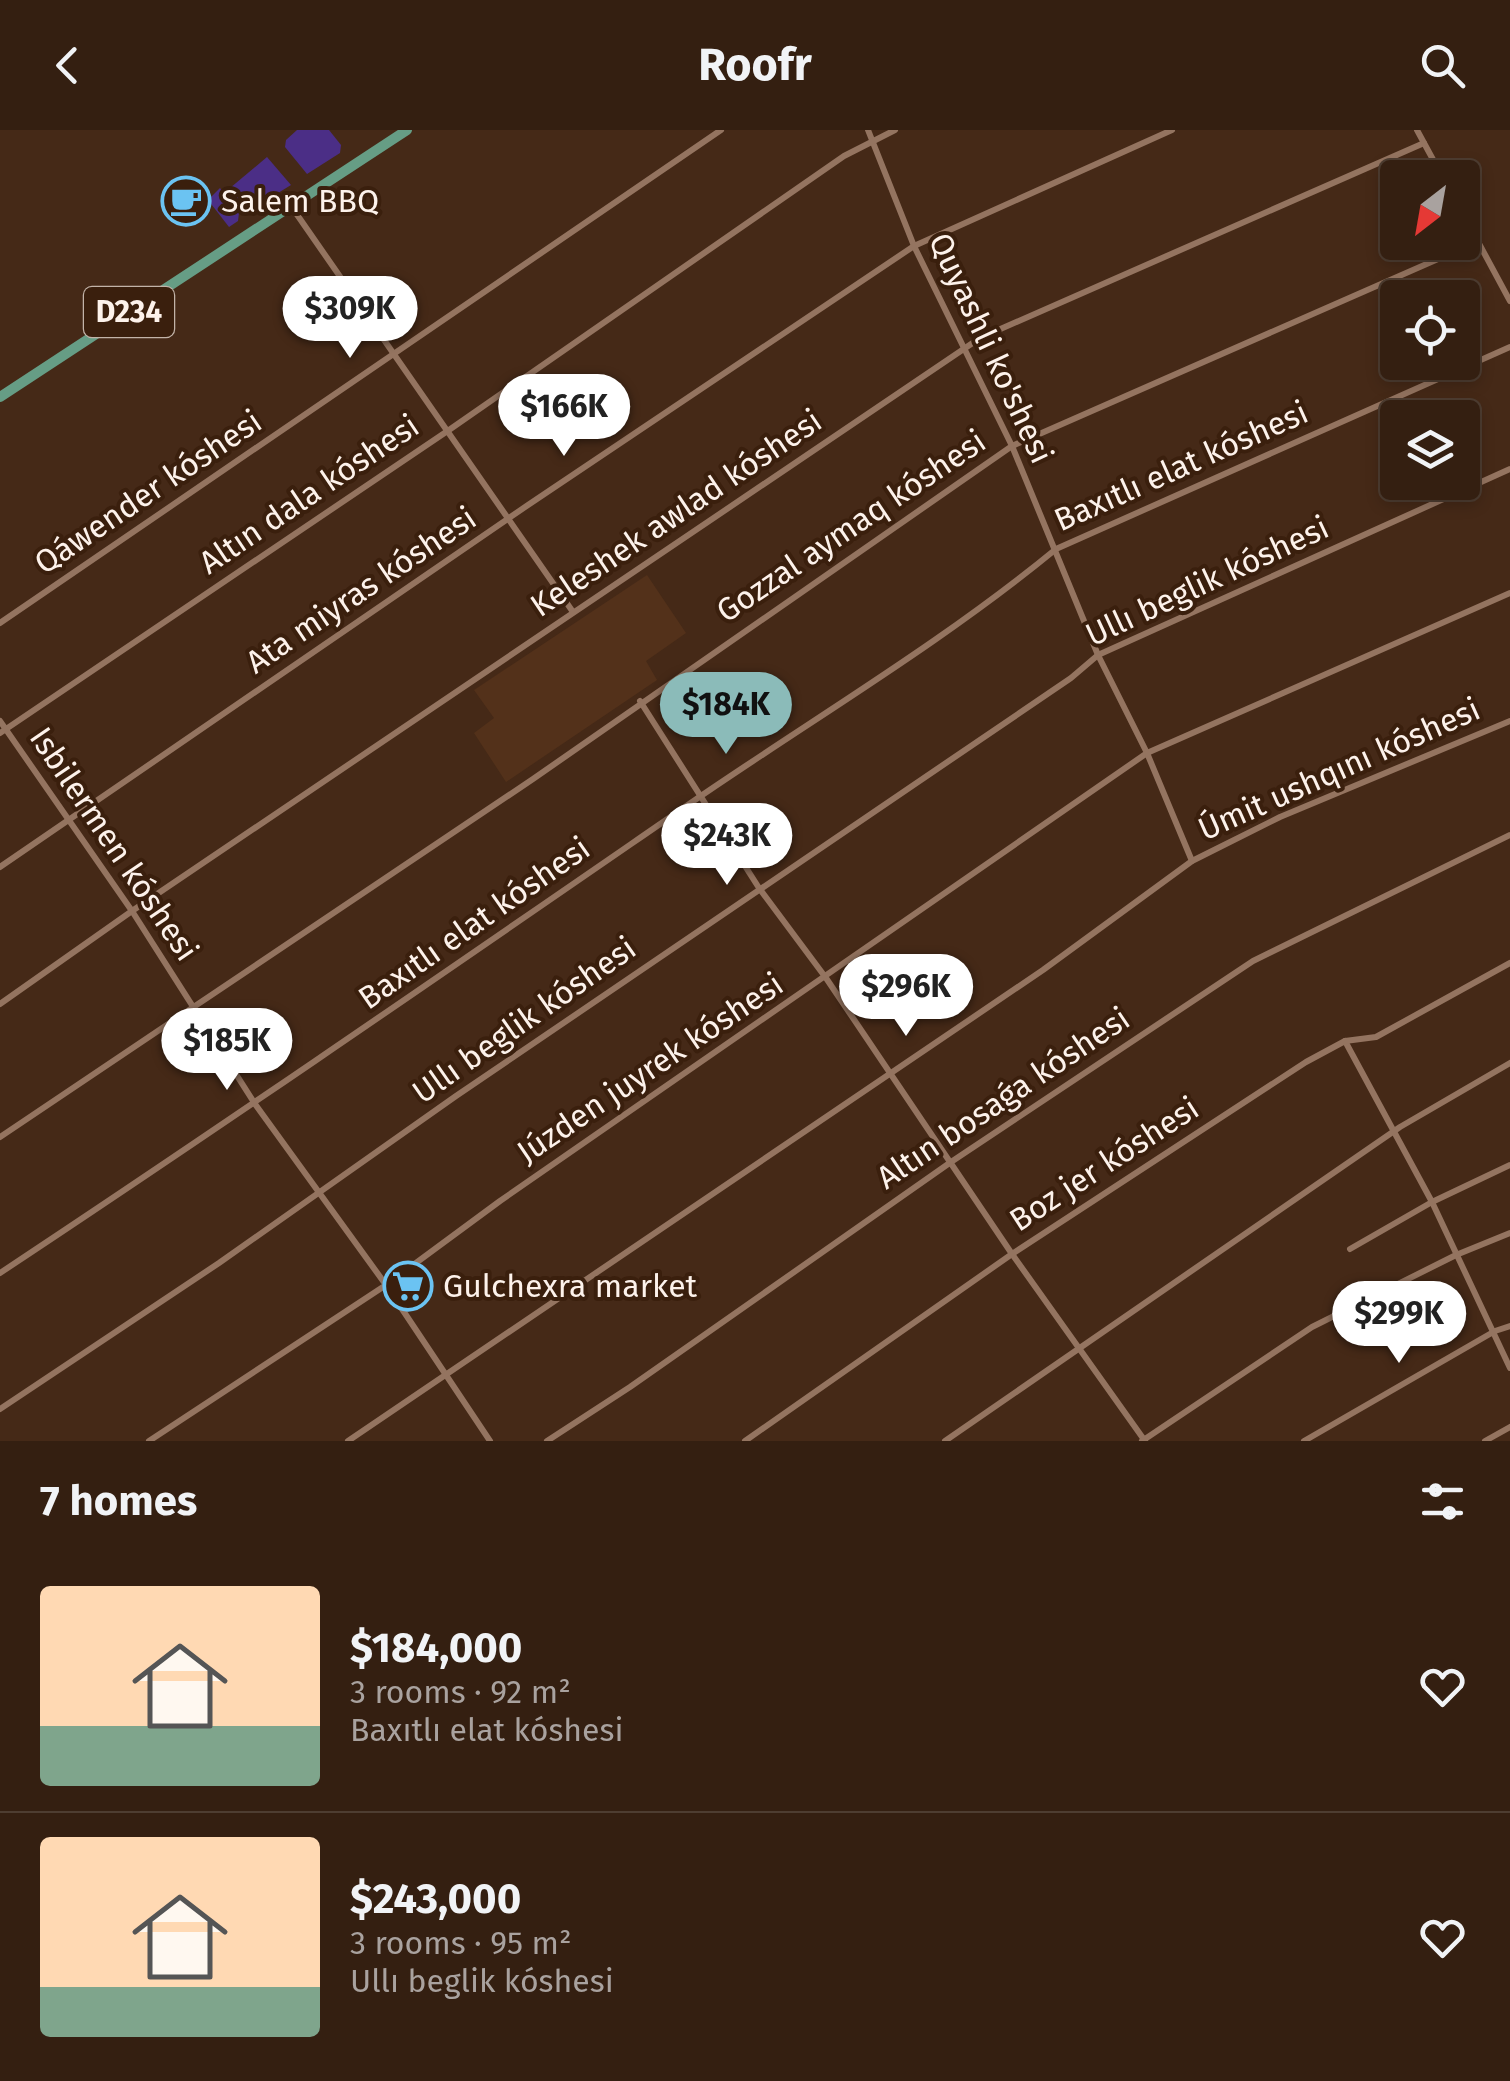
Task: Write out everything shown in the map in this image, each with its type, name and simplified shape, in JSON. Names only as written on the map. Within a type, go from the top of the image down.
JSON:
[{"type":"main road","name":"D234","points":[[0,396],[406,130]]},
{"type":"street","name":"Qáwender kóshesi","points":[[0,624],[720,130]]},
{"type":"street","name":"Quyashli ko'shesi","points":[[868,130],[914,246],[1012,446],[1098,655],[1147,753],[1192,862]]},
{"type":"street","name":"Altın dala kóshesi","points":[[3,731],[449,430],[844,156],[895,130]]},
{"type":"street","name":"Ata miyras kóshesi","points":[[0,866],[914,246],[1172,130]]},
{"type":"street","points":[[1418,130],[1433,160]]},
{"type":"street","name":"Keleshek awlad kóshesi","points":[[0,1004],[980,338],[1424,143]]},
{"type":"street","points":[[291,206],[573,612]]},
{"type":"street","points":[[1480,245],[1510,302]]},
{"type":"street","name":"Gozzal aymaq kóshesi","points":[[0,1136],[532,778],[1012,446],[1435,260]]},
{"type":"street","name":"Baxıtlı elat kóshesi","points":[[0,1273],[255,1104],[700,796],[998,597],[1056,549],[1510,347]]},
{"type":"street","name":"Ullı beglik kóshesi","points":[[0,1409],[320,1194],[456,1096],[1071,678],[1098,655],[1510,468]]},
{"type":"street","name":"Júzden juyrek kóshesi","points":[[149,1441],[386,1285],[1147,753],[1510,593]]},
{"type":"street","points":[[640,701],[759,888],[826,978],[1143,1440],[1312,1327],[1456,1255],[1510,1233]]},
{"type":"street","name":"Isbilermen kóshesi","points":[[0,721],[3,731],[70,819],[132,911],[255,1104],[386,1285],[490,1441]]},
{"type":"street","name":"Úmit ushqını kóshesi","points":[[348,1441],[1043,970],[1192,862],[1280,817],[1510,721]]},
{"type":"street","name":"Altın bosaǵa kóshesi","points":[[547,1441],[951,1162],[1253,961],[1510,834]]},
{"type":"street","name":"Boz jer kóshesi","points":[[745,1441],[1012,1254],[1306,1062],[1345,1041],[1376,1036],[1510,963]]},
{"type":"street","points":[[1345,1041],[1432,1202],[1510,1368]]},
{"type":"street","points":[[945,1441],[1394,1131],[1510,1064]]},
{"type":"street","points":[[1350,1250],[1432,1202],[1510,1166]]},
{"type":"street","points":[[1304,1441],[1510,1326]]},
{"type":"street","points":[[1485,1441],[1510,1427]]},
{"type":"shaded area","points":[[297,130],[329,130],[341,145],[340,153],[307,174],[285,147],[286,140]]},
{"type":"shaded area","points":[[267,157],[291,185],[247,212],[230,188]]},
{"type":"shaded area","points":[[220,188],[239,213],[238,221],[229,227],[208,200]]},
{"type":"shaded area","points":[[647,575],[686,633],[646,661],[657,680],[506,782],[474,733],[494,718],[474,690]]},
{"type":"place","name":"Salem BBQ","points":[[186,201]]},
{"type":"place","name":"Gulchexra market","points":[[408,1286]]}]
